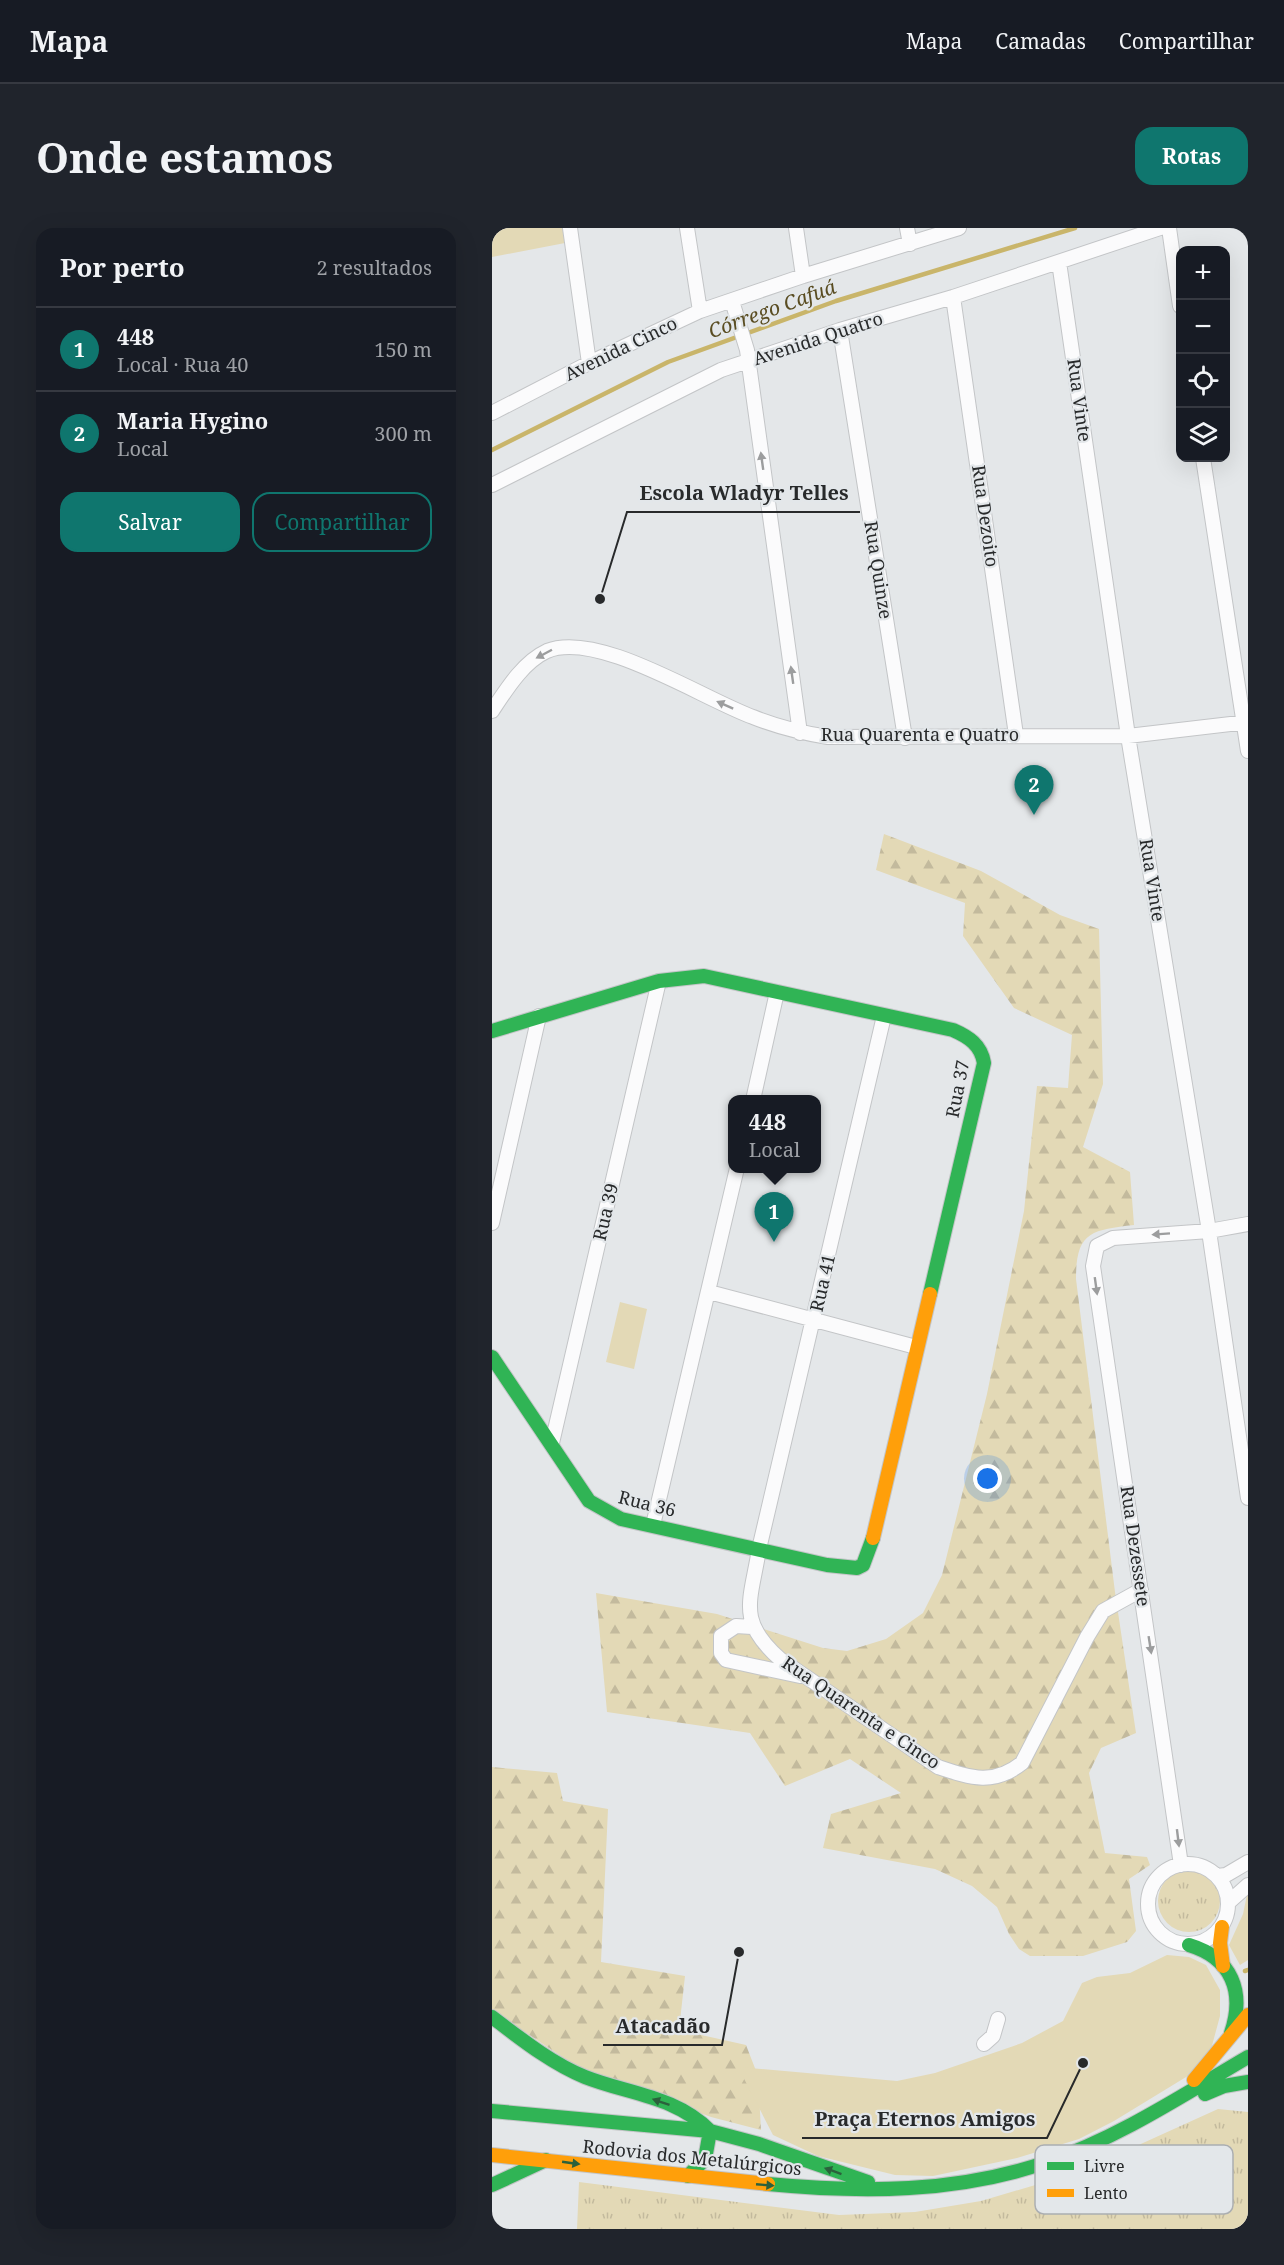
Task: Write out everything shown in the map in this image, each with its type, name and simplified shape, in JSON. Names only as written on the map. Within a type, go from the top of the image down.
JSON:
[{"type":"street","points":[[570,228],[589,363]]},
{"type":"street","points":[[687,228],[700,311]]},
{"type":"street","points":[[796,228],[803,276]]},
{"type":"street","points":[[907,228],[910,244]]},
{"type":"street","name":"Avenida Cinco","points":[[492,413],[589,363],[700,311],[803,276],[959,228]]},
{"type":"street","name":"Avenida Quatro","points":[[492,485],[747,356],[953,297],[1160,228]]},
{"type":"street","points":[[1169,228],[1179,300]]},
{"type":"street","name":"Rua Vinte","points":[[1059,262],[1128,736],[1209,1231],[1248,1498]]},
{"type":"street","name":"Rua Dezoito","points":[[953,297],[1016,735]]},
{"type":"street","points":[[732,301],[738,316],[747,356],[800,733]]},
{"type":"street","name":"Rua Quinze","points":[[840,330],[905,738]]},
{"type":"street","points":[[1204,462],[1246,722],[1248,752]]},
{"type":"street","name":"Rua Quarenta e Quatro","points":[[492,711],[522,670],[538,656],[558,648],[585,647],[613,654],[752,717],[800,733],[828,737],[1128,736],[1246,722]]},
{"type":"street","name":"Rua 37","points":[[492,1031],[659,981],[677,977],[704,976],[953,1030],[967,1036],[983,1052],[984,1063],[866,1560]]},
{"type":"street","name":"Rua 39","points":[[552,1443],[659,981]]},
{"type":"street","points":[[754,1095],[777,992]]},
{"type":"street","points":[[492,1223],[539,1016]]},
{"type":"street","name":"Rua 41","points":[[759,1549],[815,1320],[884,1016]]},
{"type":"street","points":[[653,1525],[736,1173]]},
{"type":"street","points":[[1209,1231],[1248,1224]]},
{"type":"street","name":"Rua Dezessete","points":[[1181,1865],[1094,1266],[1098,1246],[1113,1238],[1209,1231]]},
{"type":"street","points":[[709,1292],[916,1347]]},
{"type":"street","name":"Rua 36","points":[[492,1356],[589,1501],[603,1511],[621,1519],[847,1568],[857,1568],[866,1560]]},
{"type":"street","points":[[759,1549],[751,1599],[752,1627],[736,1626],[721,1636],[721,1653],[726,1659],[811,1678]]},
{"type":"street","name":"Rua Quarenta e Cinco","points":[[752,1627],[762,1643],[774,1654],[938,1767],[968,1777],[990,1778],[1008,1774],[1022,1763],[1035,1743],[1087,1637],[1103,1611],[1141,1590]]},
{"type":"street","points":[[1217,1876],[1226,1875],[1248,1862]]},
{"type":"street","points":[[1189,1945],[1211,1938],[1222,1927],[1226,1920],[1229,1902],[1225,1888],[1217,1876],[1201,1866],[1181,1865],[1162,1874],[1155,1882],[1148,1902],[1149,1913],[1152,1923],[1165,1938],[1189,1945],[1208,1950],[1223,1966],[1243,1996],[1227,2040]]},
{"type":"street","points":[[1229,1902],[1248,1885]]},
{"type":"street","points":[[1222,1927],[1220,1943],[1223,1966]]},
{"type":"street","points":[[1153,2113],[1199,2076],[1248,2015]]},
{"type":"street","points":[[492,2017],[533,2048],[583,2076],[688,2111],[710,2131],[705,2159],[688,2176]]},
{"type":"street","points":[[984,2044],[993,2036],[998,2019]]},
{"type":"street","name":"Rodovia dos Metalúrgicos","points":[[1089,2145],[1153,2113],[1248,2056]]},
{"type":"street","points":[[1153,2113],[1224,2086],[1248,2082]]},
{"type":"street","name":"Rodovia dos Metalúrgicos","points":[[492,2111],[710,2131],[759,2144],[889,2189]]},
{"type":"street","name":"Rodovia dos Metalúrgicos","points":[[492,2155],[768,2185],[889,2189],[947,2186],[1035,2165]]},
{"type":"street","points":[[492,2185],[546,2160]]},
{"type":"green space","points":[[492,228],[563,228],[565,243],[492,257]]},
{"type":"green space","points":[[884,834],[981,871],[1060,915],[1099,929],[1103,1084],[1083,1147],[1130,1172],[1134,1225],[1107,1229],[1089,1236],[1079,1251],[1076,1279],[1115,1592],[1136,1733],[1101,1748],[1089,1773],[1105,1853],[1147,1857],[1150,1865],[1129,1879],[1136,1931],[1127,1942],[1083,1956],[1030,1956],[1019,1949],[1009,1934],[997,1907],[972,1886],[935,1869],[823,1848],[831,1814],[901,1793],[850,1759],[785,1786],[750,1733],[607,1712],[596,1593],[717,1614],[823,1648],[847,1651],[886,1639],[923,1613],[942,1575],[987,1394],[1024,1211],[1037,1086],[1068,1088],[1072,1035],[1014,1008],[963,936],[965,903],[876,870]]},
{"type":"green space","points":[[620,1302],[647,1309],[634,1369],[606,1362]]},
{"type":"green space","points":[[492,1767],[557,1773],[563,1801],[608,1809],[601,1962],[685,1976],[679,2030],[746,2045],[758,2076],[761,2130],[711,2117],[582,2070],[492,2010]]},
{"type":"green space","points":[[1189,1870],[1206,1875],[1211,1879],[1215,1884],[1220,1901],[1215,1918],[1211,1923],[1206,1927],[1189,1932],[1172,1927],[1167,1923],[1163,1918],[1158,1901],[1163,1884],[1167,1879],[1172,1875]]},
{"type":"green space","points":[[1248,1890],[1248,1960],[1240,1965],[1229,1945],[1243,1914]]},
{"type":"green space","points":[[1167,1955],[1189,1957],[1206,1965],[1220,1990],[1220,2016],[1210,2053],[1191,2074],[1114,2121],[1079,2139],[1059,2145],[1035,2145],[1035,2152],[1017,2158],[933,2176],[895,2175],[818,2156],[773,2135],[738,2067],[897,2081],[935,2073],[1022,2043],[1063,2021],[1082,1983],[1097,1977],[1130,1973]]},
{"type":"green space","points":[[1218,2109],[1248,2112],[1248,2229],[577,2229],[579,2182],[839,2215],[915,2212],[981,2201],[1035,2185],[1035,2214],[1233,2214],[1233,2145],[1139,2145]]},
{"type":"waterway","name":"Córrego Cafuá","points":[[492,450],[668,362],[836,301],[1075,228]]},
{"type":"traffic: fast","points":[[492,1031],[659,981],[704,976],[953,1030],[964,1036],[977,1046],[984,1063],[930,1294]]},
{"type":"traffic: fast","points":[[492,1357],[589,1501],[621,1519],[827,1565],[857,1568],[863,1565],[873,1538]]},
{"type":"traffic: fast","points":[[1189,1945],[1216,1958],[1231,1978],[1236,2004],[1231,2033]]},
{"type":"traffic: fast","points":[[492,2017],[560,2065],[601,2083],[667,2103],[697,2119],[710,2131]]},
{"type":"traffic: fast","points":[[1090,2145],[1150,2115],[1248,2057]]},
{"type":"traffic: fast","points":[[1205,2094],[1224,2086],[1248,2082]]},
{"type":"traffic: fast","points":[[492,2111],[710,2131],[759,2144],[868,2182]]},
{"type":"traffic: fast","points":[[688,2176],[705,2159],[710,2131]]},
{"type":"traffic: fast","points":[[492,2185],[546,2160]]},
{"type":"traffic: fast","points":[[768,2184],[839,2189],[909,2188],[979,2180],[1035,2166]]},
{"type":"traffic: slow","points":[[873,1538],[930,1294]]},
{"type":"traffic: slow","points":[[1222,1927],[1220,1943],[1223,1966]]},
{"type":"traffic: slow","points":[[1194,2080],[1248,2015]]},
{"type":"traffic: slow","points":[[492,2155],[768,2184]]},
{"type":"place","name":"Escola Wladyr Telles","points":[[600,599]]},
{"type":"place","name":"Maria Hygino","points":[[1034,815]]},
{"type":"place","name":"448","points":[[774,1242]]},
{"type":"place","name":"Atacadão","points":[[739,1952]]},
{"type":"place","name":"Praça Eternos Amigos","points":[[1083,2063]]}]
